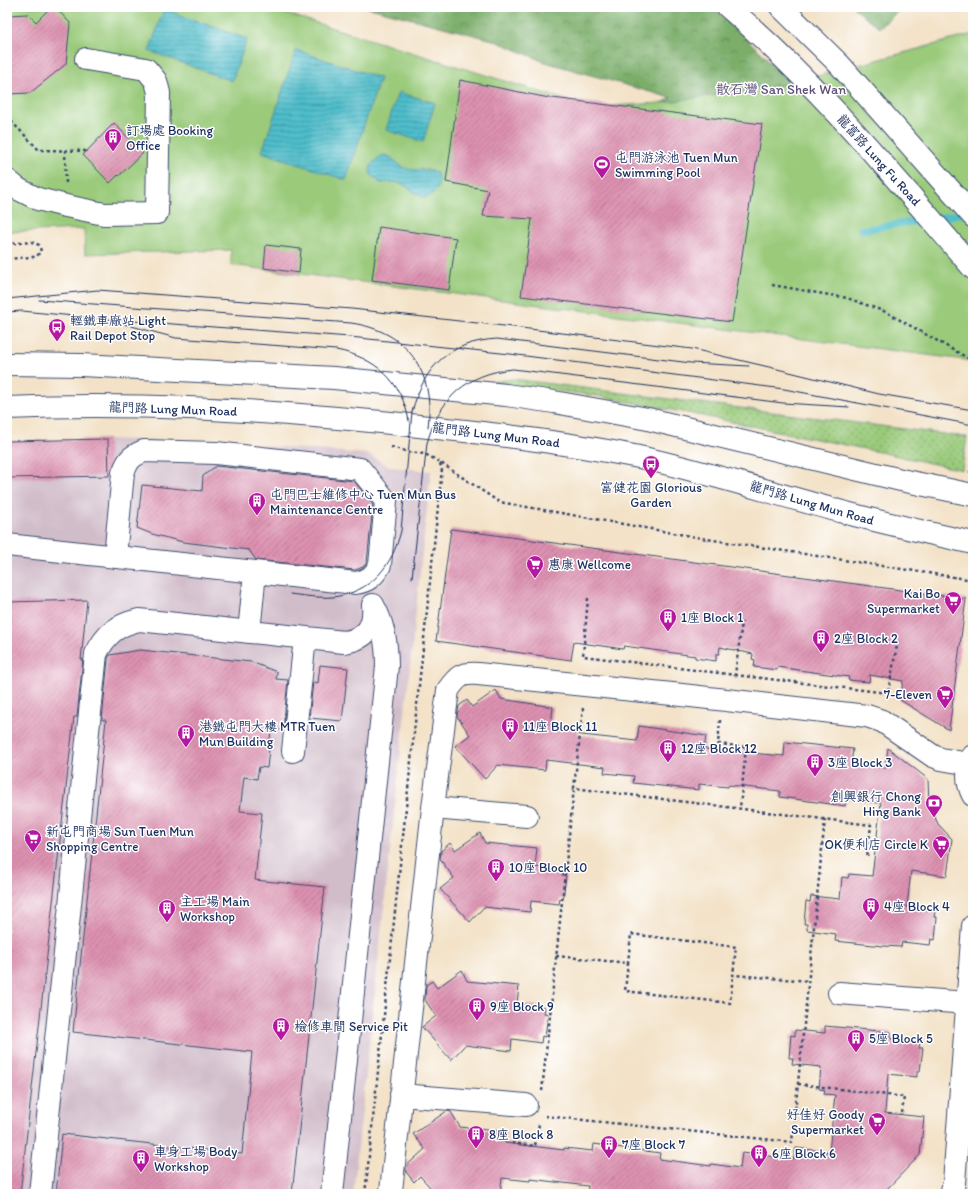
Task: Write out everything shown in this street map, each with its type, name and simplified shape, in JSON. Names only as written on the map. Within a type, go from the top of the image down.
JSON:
[{"type":"main road","name":"龍富路 Lung Fu Road","points":[[728,7],[760,35],[815,90],[867,146],[973,268]]},
{"type":"main road","points":[[781,7],[839,64],[973,216]]},
{"type":"main road","points":[[7,180],[18,189],[38,199],[66,206],[104,214],[157,213],[159,93],[156,81],[146,69],[86,59]]},
{"type":"main road","points":[[7,364],[81,365],[334,378],[506,395],[648,419],[901,480],[972,486]]},
{"type":"main road","name":"龍門路 Lung Mun Road","points":[[7,408],[91,407],[230,410],[300,414],[502,434],[594,448],[686,468],[731,479],[868,519],[973,543]]},
{"type":"main road","points":[[7,545],[115,557],[356,583],[364,582],[371,578],[380,565],[386,501],[360,469],[216,453],[144,451],[134,455],[127,463],[123,473],[115,557]]},
{"type":"main road","points":[[249,632],[255,572]]},
{"type":"main road","points":[[332,1194],[387,666],[385,635],[380,620],[372,604],[356,583]]},
{"type":"main road","points":[[40,1194],[96,654],[108,635],[123,625],[139,620],[344,642],[354,640],[364,635],[371,626],[374,616],[372,604]]},
{"type":"main road","points":[[293,751],[305,638]]},
{"type":"main road","points":[[392,1194],[391,1191],[401,1095],[433,808],[448,690],[456,678],[467,673],[682,695],[877,718],[933,756],[941,759],[971,760],[967,777],[973,795]]},
{"type":"main road","points":[[433,808],[527,816]]},
{"type":"main road","points":[[951,1194],[954,1183],[973,926]]},
{"type":"main road","points":[[840,993],[967,1003]]},
{"type":"main road","points":[[401,1095],[536,1104]]},
{"type":"path","points":[[7,117],[39,150],[86,151]]},
{"type":"path","points":[[7,244],[32,242],[39,245],[41,251],[40,254],[33,257],[7,259]]},
{"type":"path","points":[[772,285],[847,298],[886,312],[973,361]]},
{"type":"path","points":[[389,446],[409,452],[425,454],[438,461],[499,502],[707,539],[973,580]]},
{"type":"path","points":[[972,486],[973,453]]},
{"type":"path","points":[[365,1194],[442,469],[438,461]]},
{"type":"path","points":[[973,585],[973,594]]},
{"type":"path","points":[[588,598],[583,656],[888,693],[898,640]]},
{"type":"path","points":[[735,675],[742,622]]},
{"type":"path","points":[[682,695],[684,669]]},
{"type":"path","points":[[577,707],[583,707],[556,956],[536,1104],[792,1142],[825,819]]},
{"type":"path","points":[[720,717],[718,744],[746,747],[740,808]]},
{"type":"path","points":[[574,788],[871,825],[867,858]]},
{"type":"path","points":[[631,934],[736,947],[730,1003],[625,991],[628,963],[631,934]]},
{"type":"path","points":[[556,956],[628,963]]},
{"type":"path","points":[[733,975],[808,981]]},
{"type":"path","points":[[798,1084],[904,1097],[902,1113]]},
{"type":"path","points":[[512,1143],[535,1146],[539,1123]]},
{"type":"shaded area","points":[[108,439],[229,443],[367,454],[391,467],[431,471],[353,1194],[7,1194],[7,441]]},
{"type":"green space","name":"屯門游泳池 Tuen Mun Swimming Pool","points":[[7,7],[265,7],[589,107],[662,103],[789,84],[973,34],[973,361],[231,265],[231,250],[85,254],[84,229],[7,232]]},
{"type":"green space","points":[[366,7],[713,7],[787,77],[789,84],[662,103],[671,98],[545,62],[493,40]]},
{"type":"green space","points":[[853,7],[903,7],[879,28]]},
{"type":"green space","points":[[513,379],[967,437],[962,470],[693,414],[597,396],[491,382]]},
{"type":"water","points":[[164,9],[247,39],[232,81],[149,51]]},
{"type":"water","points":[[296,50],[380,78],[346,180],[262,152]]},
{"type":"water","points":[[398,92],[435,103],[423,142],[386,130]]},
{"type":"water","points":[[384,155],[391,157],[401,166],[408,169],[429,170],[436,172],[439,181],[436,190],[427,197],[418,194],[399,183],[380,183],[372,176],[370,169],[378,158]]},
{"type":"building","points":[[51,7],[55,7],[70,23],[66,64],[30,93],[7,94],[7,15],[28,14],[36,22]]},
{"type":"building","points":[[460,80],[544,97],[762,124],[732,322],[521,296],[532,219],[483,216],[488,190],[446,182]]},
{"type":"building","name":"訂場處 Booking Office","points":[[114,123],[143,153],[110,183],[83,155]]},
{"type":"building","points":[[379,227],[456,238],[449,290],[372,280]]},
{"type":"building","points":[[266,245],[301,249],[299,273],[264,268]]},
{"type":"building","points":[[108,439],[109,476],[7,478],[7,441]]},
{"type":"building","name":"屯門巴士維修中心 Tuen Mun Bus Maintenance Centre","points":[[216,466],[354,481],[373,505],[367,562],[363,567],[355,570],[256,560],[249,550],[183,542],[152,534],[137,528],[142,485],[202,491],[203,476]]},
{"type":"building","points":[[451,529],[966,599],[949,730],[900,700],[903,681],[870,675],[869,682],[848,680],[849,677],[777,667],[777,670],[754,667],[755,660],[752,659],[753,654],[720,647],[719,654],[716,654],[716,661],[695,658],[695,656],[624,646],[623,649],[574,642],[571,660],[436,641]]},
{"type":"building","name":"新屯門商場 Sun Tuen Mun Shopping Centre","points":[[87,600],[77,717],[74,717],[20,1194],[7,1194],[7,602]]},
{"type":"building","points":[[140,650],[251,662],[277,672],[276,679],[288,680],[283,730],[271,729],[267,768],[259,767],[257,779],[244,777],[240,811],[262,813],[255,880],[325,887],[292,1194],[56,1194],[62,1134],[242,1154],[252,1052],[73,1032],[106,720],[102,720],[108,658],[110,655]]},
{"type":"building","points":[[320,665],[348,668],[342,721],[309,718],[313,682],[318,683]]},
{"type":"building","points":[[496,690],[501,699],[553,707],[551,725],[579,728],[578,734],[582,735],[637,741],[639,726],[706,736],[704,749],[784,756],[785,742],[853,749],[851,764],[885,768],[888,748],[928,779],[929,804],[938,824],[952,839],[947,876],[911,871],[907,907],[935,911],[934,917],[937,917],[935,940],[931,939],[930,945],[902,942],[901,947],[835,941],[836,934],[807,930],[807,924],[804,924],[806,901],[810,902],[811,896],[840,899],[842,877],[848,878],[849,874],[872,876],[881,803],[846,799],[845,806],[780,797],[780,791],[729,785],[728,787],[699,784],[699,790],[633,783],[634,776],[604,773],[605,767],[546,760],[545,770],[498,765],[485,779],[455,746],[470,735],[457,716],[459,706],[467,700],[472,707]]},
{"type":"building","name":"10座 Block 10","points":[[480,833],[485,843],[537,848],[535,867],[563,870],[562,875],[566,876],[563,899],[560,899],[559,904],[531,901],[530,912],[484,907],[470,922],[440,889],[454,878],[440,859],[441,851],[450,843],[455,850]]},
{"type":"building","name":"9座 Block 9","points":[[462,970],[467,981],[519,986],[517,1004],[545,1007],[544,1013],[548,1014],[545,1037],[542,1036],[541,1043],[512,1039],[511,1051],[465,1045],[451,1060],[422,1027],[436,1016],[425,1000],[426,985],[432,981],[437,988]]},
{"type":"building","points":[[825,1026],[891,1032],[891,1039],[920,1041],[919,1048],[923,1048],[920,1071],[917,1071],[917,1077],[888,1074],[885,1113],[924,1117],[920,1155],[882,1194],[839,1194],[815,1191],[814,1194],[587,1194],[588,1186],[530,1179],[530,1181],[502,1178],[500,1194],[447,1191],[444,1194],[436,1194],[420,1176],[414,1182],[406,1172],[406,1166],[425,1149],[413,1134],[447,1111],[451,1112],[460,1127],[506,1132],[505,1143],[564,1150],[564,1148],[593,1151],[594,1144],[660,1153],[659,1159],[711,1166],[711,1164],[740,1168],[742,1153],[794,1159],[796,1148],[829,1152],[835,1095],[824,1094],[825,1090],[819,1089],[821,1067],[792,1064],[793,1058],[789,1058],[791,1035],[795,1036],[795,1030],[825,1033]]},
{"type":"waterway","points":[[861,230],[967,213]]},
{"type":"tram line","points":[[7,299],[98,290],[352,309],[513,327],[692,349],[879,394],[973,410]]},
{"type":"tram line","points":[[39,300],[351,323],[371,328],[388,335],[402,345],[414,357],[422,372],[427,389],[429,407],[428,427]]},
{"type":"tram line","points":[[7,312],[22,311],[105,319],[350,337],[510,354],[784,389],[973,425]]},
{"type":"tram line","points":[[124,324],[176,338],[336,350],[350,353],[363,358],[374,365],[393,383],[400,394],[409,421]]},
{"type":"tram line","points":[[290,594],[322,597],[333,597],[347,594],[359,590],[369,583],[386,566],[397,544],[401,531],[412,412],[417,396],[432,369],[441,359],[452,351],[465,345],[497,339],[691,363],[749,366]]},
{"type":"tram line","points":[[412,578],[427,443],[432,427],[447,401],[457,391],[482,376],[513,369],[783,403],[849,407]]},
{"type":"place","name":"訂場處 Booking Office","points":[[113,152]]},
{"type":"place","name":"屯門游泳池 Tuen Mun Swimming Pool","points":[[602,179]]},
{"type":"place","name":"輕鐵車廠站 Light Rail Depot Stop","points":[[57,342]]},
{"type":"place","name":"富健花園 Glorious Garden","points":[[651,479]]},
{"type":"place","name":"屯門巴士維修中心 Tuen Mun Bus Maintenance Centre","points":[[257,516]]},
{"type":"place","name":"惠康 Wellcome","points":[[535,579]]},
{"type":"place","name":"Kai Bo Supermarket","points":[[953,615]]},
{"type":"place","name":"1座 Block 1","points":[[668,632]]},
{"type":"place","name":"2座 Block 2","points":[[821,653]]},
{"type":"place","name":"7-Eleven","points":[[945,709]]},
{"type":"place","name":"11座 Block 11","points":[[510,741]]},
{"type":"place","name":"港鐵屯門大樓 MTR Tuen Mun Building","points":[[186,748]]},
{"type":"place","name":"12座 Block 12","points":[[668,763]]},
{"type":"place","name":"3座 Block 3","points":[[815,777]]},
{"type":"place","name":"創興銀行 Chong Hing Bank","points":[[934,818]]},
{"type":"place","name":"新屯門商場 Sun Tuen Mun Shopping Centre","points":[[33,853]]},
{"type":"place","name":"OK便利店 Circle K","points":[[941,859]]},
{"type":"place","name":"10座 Block 10","points":[[496,882]]},
{"type":"place","name":"4座 Block 4","points":[[871,921]]},
{"type":"place","name":"主工場 Main Workshop","points":[[167,923]]},
{"type":"place","name":"9座 Block 9","points":[[477,1021]]},
{"type":"place","name":"檢修車間 Service Pit","points":[[281,1041]]},
{"type":"place","name":"5座 Block 5","points":[[856,1053]]},
{"type":"place","name":"好佳好 Goody Supermarket","points":[[877,1136]]},
{"type":"place","name":"8座 Block 8","points":[[476,1149]]},
{"type":"place","name":"7座 Block 7","points":[[609,1159]]},
{"type":"place","name":"6座 Block 6","points":[[759,1168]]},
{"type":"place","name":"車身工場 Body Workshop","points":[[141,1173]]},
{"type":"district","name":"散石灣 San Shek Wan","points":[[781,89]]}]
